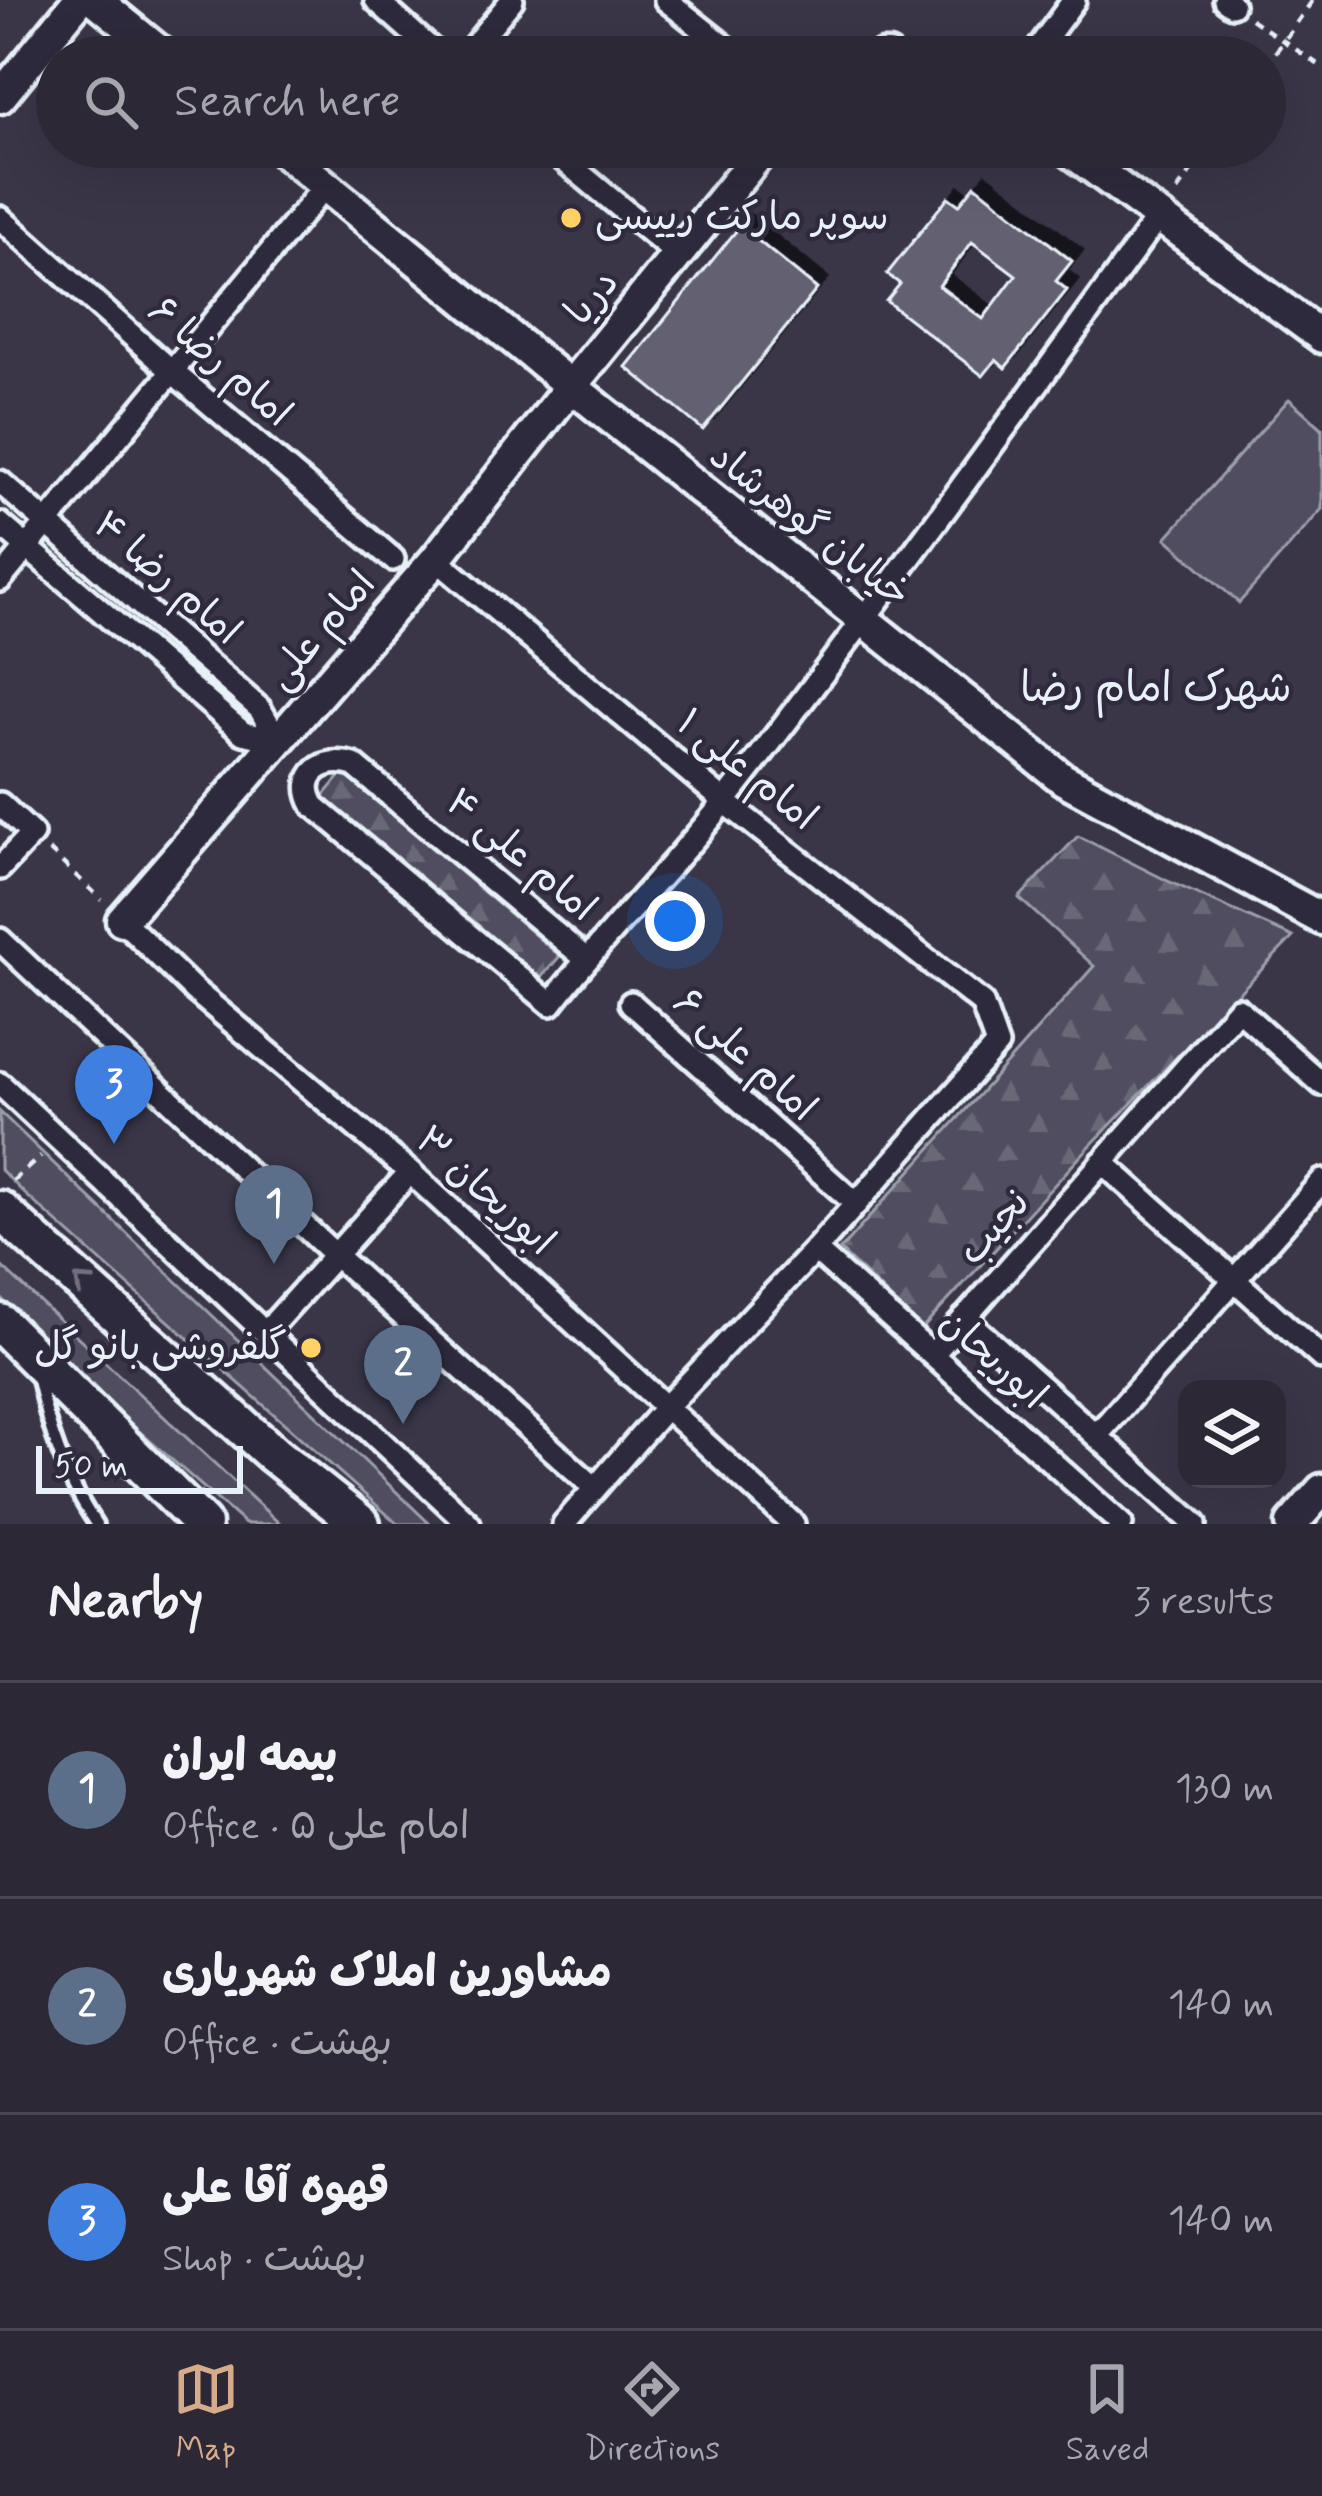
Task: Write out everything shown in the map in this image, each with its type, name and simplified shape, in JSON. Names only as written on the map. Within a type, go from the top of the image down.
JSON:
[{"type":"main road","points":[[50,36],[79,0]]},
{"type":"main road","points":[[95,0],[140,36]]},
{"type":"main road","points":[[0,97],[36,53]]},
{"type":"main road","name":"خیابان گوهرشاد","points":[[305,168],[1063,779],[1322,919]]},
{"type":"main road","name":"دریا","points":[[571,386],[748,168]]},
{"type":"main road","points":[[1094,168],[1322,337]]},
{"type":"main road","name":"امام علی","points":[[122,920],[436,559],[571,386]]},
{"type":"main road","points":[[0,1210],[273,1454],[362,1524]]},
{"type":"main road","points":[[0,1323],[202,1524]]},
{"type":"main road","points":[[273,1454],[315,1524]]},
{"type":"main road","points":[[1292,1524],[1322,1490]]},
{"type":"street","points":[[376,0],[416,36]]},
{"type":"street","points":[[482,36],[512,0]]},
{"type":"street","points":[[666,0],[711,36]]},
{"type":"street","points":[[1047,36],[1073,0]]},
{"type":"street","points":[[573,168],[679,256]]},
{"type":"street","points":[[0,580],[326,185]]},
{"type":"street","points":[[586,958],[724,802],[864,620],[1159,216]]},
{"type":"street","name":"امام رضا ۶","points":[[0,218],[393,560]]},
{"type":"street","name":"امام رضا ۴","points":[[0,482],[260,709],[278,741]]},
{"type":"street","name":"امام رضا ۴","points":[[0,524],[243,733],[278,741]]},
{"type":"street","name":"امام علی ۱","points":[[436,559],[724,802],[982,1003],[997,1045],[856,1204]]},
{"type":"street","name":"امام علی ۴","points":[[332,761],[354,765],[586,958],[550,1004],[314,806],[309,797],[313,774],[332,761]]},
{"type":"street","points":[[0,804],[32,834],[0,868]]},
{"type":"street","name":"ابوریحان ۳","points":[[122,920],[194,990],[410,1172],[794,1524]]},
{"type":"street","points":[[0,940],[335,1255],[596,1488]]},
{"type":"street","name":"امام علی ۶","points":[[631,1003],[856,1204]]},
{"type":"street","name":"نجیب","points":[[1195,1524],[964,1318],[1238,1009],[1322,1084]]},
{"type":"street","points":[[0,1084],[469,1524]]},
{"type":"street","points":[[1102,1162],[1322,1358]]},
{"type":"street","points":[[265,1333],[410,1172]]},
{"type":"street","points":[[1096,1436],[1322,1181]]},
{"type":"street","points":[[564,1524],[856,1204]]},
{"type":"street","name":"ابوریحان","points":[[815,1250],[1121,1524]]},
{"type":"street","points":[[932,1355],[964,1318]]},
{"type":"lane","points":[[32,1355],[49,1430],[75,1493],[96,1524]]},
{"type":"path","points":[[1286,38],[1313,0]]},
{"type":"path","points":[[1228,3],[1277,36]]},
{"type":"path","points":[[1286,42],[1322,67]]},
{"type":"path","points":[[1159,216],[1193,168]]},
{"type":"path","points":[[32,834],[122,920]]},
{"type":"path","points":[[0,1192],[59,1140]]},
{"type":"green space","points":[[1289,399],[1322,428],[1322,509],[1239,603],[1166,538]]},
{"type":"green space","points":[[343,773],[560,956],[539,980],[323,797]]},
{"type":"green space","points":[[1078,836],[1293,937],[1089,1147],[922,1329],[840,1250],[1094,966],[1019,898]]},
{"type":"green space","points":[[0,1112],[430,1524],[398,1524],[25,1194],[0,1169]]},
{"type":"green space","points":[[0,1265],[280,1524],[245,1524],[107,1403],[0,1297]]},
{"type":"building","points":[[975,185],[1072,261],[1056,281],[1067,290],[1005,368],[996,360],[983,376],[886,301],[900,284],[887,274],[948,197],[959,205]],"holes":[[[972,242],[1016,275],[983,319],[939,286]]]},
{"type":"building","points":[[740,226],[817,289],[703,430],[626,367]]},
{"type":"place","name":"سوپر مارکت رییسی","points":[[571,218]]},
{"type":"place","name":"قهوه آقا علی","points":[[114,1144]]},
{"type":"place","name":"بیمه ایران","points":[[274,1264]]},
{"type":"place","name":"گلفروشی بانو گل","points":[[311,1348]]},
{"type":"place","name":"مشاورین املاک شهریاری","points":[[403,1424]]},
{"type":"district","name":"شهرک امام رضا","points":[[1156,689]]}]
